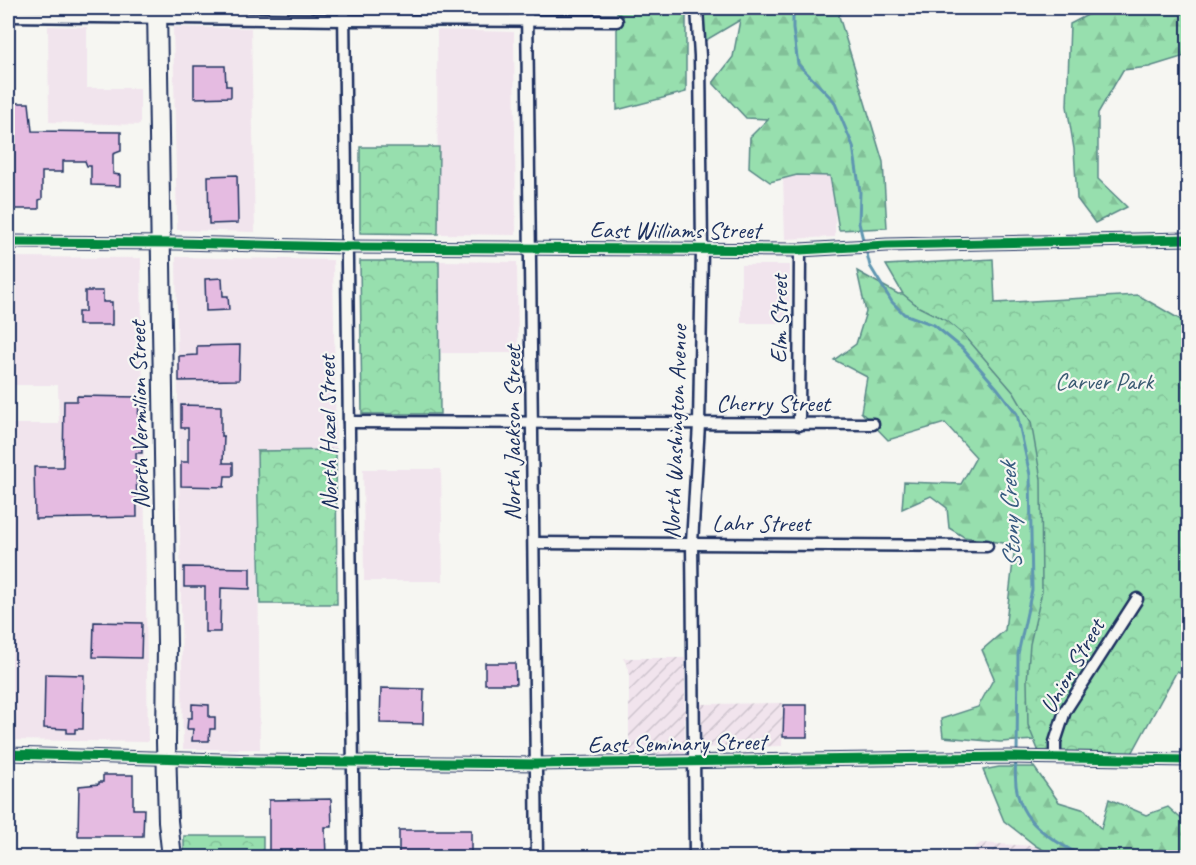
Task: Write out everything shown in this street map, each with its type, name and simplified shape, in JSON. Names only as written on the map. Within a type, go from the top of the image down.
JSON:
[{"type":"main road","name":"North Vermilion Street","points":[[157,12],[168,821],[172,858]]},
{"type":"main road","name":"North Vermilion Street","points":[[163,858],[168,821]]},
{"type":"street","name":"North Hazel Street","points":[[344,8],[354,858]]},
{"type":"street","name":"North Jackson Street","points":[[527,8],[537,858]]},
{"type":"street","name":"North Washington Avenue","points":[[695,858],[692,543],[699,424],[702,250],[700,56],[697,8]]},
{"type":"street","points":[[8,16],[157,12],[345,20],[617,21]]},
{"type":"street","name":"East Williams Street","points":[[8,242],[800,250],[887,245],[1188,239]]},
{"type":"street","name":"Elm Street","points":[[799,425],[800,250]]},
{"type":"street","name":"Cherry Street","points":[[349,422],[873,424]]},
{"type":"street","name":"Lahr Street","points":[[534,543],[987,546]]},
{"type":"street","name":"Union Street","points":[[1055,757],[1055,742],[1065,711],[1137,599]]},
{"type":"street","name":"East Seminary Street","points":[[8,754],[536,764],[1009,757],[1188,760]]},
{"type":"shaded area","points":[[48,26],[87,27],[87,88],[140,88],[140,125],[49,122]]},
{"type":"shaded area","points":[[173,27],[251,28],[255,232],[177,230]]},
{"type":"shaded area","points":[[437,30],[514,32],[516,235],[438,234]]},
{"type":"shaded area","points":[[797,175],[831,176],[835,206],[835,237],[785,239],[783,179]]},
{"type":"shaded area","points":[[8,257],[141,258],[148,742],[8,740],[8,424],[59,424],[58,385],[8,385]]},
{"type":"shaded area","points":[[176,257],[333,260],[336,450],[257,451],[260,749],[183,749]]},
{"type":"shaded area","points":[[439,261],[517,262],[518,353],[441,353]]},
{"type":"shaded area","points":[[741,265],[790,265],[789,323],[741,323]]},
{"type":"shaded area","points":[[363,469],[441,469],[443,581],[364,581]]},
{"type":"shaded area","points":[[623,658],[685,658],[685,755],[629,754],[629,669]]},
{"type":"shaded area","points":[[783,703],[782,746],[702,748],[701,704]]},
{"type":"shaded area","points":[[981,843],[1036,846],[1056,857],[961,858]]},
{"type":"green space","points":[[617,8],[686,8],[686,92],[617,110]]},
{"type":"green space","points":[[703,8],[844,8],[839,16],[883,162],[887,228],[839,230],[830,176],[797,175],[770,182],[749,167],[750,137],[768,119],[746,118],[713,83],[733,57],[740,20],[703,42]]},
{"type":"green space","points":[[1101,8],[1188,8],[1188,55],[1149,67],[1123,70],[1098,113],[1098,179],[1127,207],[1095,223],[1077,199],[1074,149],[1067,106],[1070,24]]},
{"type":"green space","points":[[360,147],[439,147],[438,234],[360,233]]},
{"type":"green space","name":"Carver Park","points":[[993,259],[995,303],[1138,295],[1188,324],[1188,676],[1177,671],[1129,759],[1041,757],[1028,725],[1027,681],[1030,644],[1042,592],[1041,479],[1031,422],[1014,393],[965,336],[947,321],[919,307],[903,294],[886,265]]},
{"type":"green space","points":[[360,261],[439,261],[440,414],[362,414]]},
{"type":"green space","points":[[857,271],[898,294],[938,292],[964,310],[1055,450],[1036,740],[1000,742],[943,737],[941,719],[978,707],[994,678],[982,650],[1005,630],[1015,545],[964,537],[949,528],[947,508],[931,496],[902,509],[904,482],[961,484],[976,457],[945,423],[888,440],[861,412],[867,377],[834,360],[856,344],[866,312]]},
{"type":"green space","points":[[336,450],[337,604],[260,604],[257,451]]},
{"type":"green space","points":[[999,767],[1034,767],[1059,802],[1085,810],[1101,829],[1109,799],[1146,815],[1168,807],[1188,825],[1188,857],[1056,857],[1036,846],[1004,821],[983,770]]},
{"type":"green space","points":[[184,836],[263,836],[263,857],[184,857]]},
{"type":"building","points":[[194,66],[225,66],[226,86],[231,86],[231,97],[194,98]]},
{"type":"building","points":[[14,103],[29,103],[32,131],[121,132],[121,151],[113,154],[113,174],[120,175],[120,186],[91,185],[91,166],[87,166],[85,161],[63,161],[63,172],[42,172],[42,199],[39,200],[39,209],[14,209],[14,171],[10,171],[8,156],[8,124],[13,124]]},
{"type":"building","points":[[237,175],[238,223],[209,224],[208,176]]},
{"type":"building","points":[[222,278],[223,296],[228,296],[229,310],[206,311],[205,279]]},
{"type":"building","points":[[85,291],[103,291],[103,302],[112,302],[112,325],[78,325],[78,312],[85,312]]},
{"type":"building","points":[[240,345],[239,380],[179,381],[179,356],[197,355],[197,346]]},
{"type":"building","points":[[77,396],[139,397],[138,428],[141,428],[142,453],[136,453],[137,517],[35,519],[34,467],[63,467],[64,401],[77,401]]},
{"type":"building","points":[[181,405],[221,406],[221,436],[224,436],[223,463],[233,463],[233,476],[225,476],[224,487],[181,486],[181,462],[188,462],[188,428],[181,428]]},
{"type":"building","points":[[184,567],[250,568],[250,589],[221,588],[220,632],[205,632],[205,587],[184,587]]},
{"type":"building","points":[[94,622],[142,623],[141,658],[93,657]]},
{"type":"building","points":[[485,663],[515,663],[516,684],[485,684]]},
{"type":"building","points":[[45,674],[84,675],[83,729],[75,729],[75,733],[67,733],[67,729],[44,728]]},
{"type":"building","points":[[381,688],[424,689],[423,724],[380,723]]},
{"type":"building","points":[[192,704],[209,705],[209,717],[215,717],[215,729],[210,729],[209,741],[192,741],[193,729],[187,729],[188,718],[192,718]]},
{"type":"building","points":[[784,705],[807,705],[807,737],[783,737]]},
{"type":"building","points":[[103,775],[133,775],[133,809],[144,809],[143,836],[78,836],[79,786],[99,784],[103,782]]},
{"type":"building","points":[[331,799],[332,827],[325,827],[326,858],[269,858],[269,800]]},
{"type":"building","points":[[399,830],[471,830],[471,858],[399,858]]},
{"type":"waterway","name":"Stony Creek","points":[[793,8],[793,29],[798,64],[834,101],[853,146],[860,192],[859,223],[864,244]]},
{"type":"waterway","name":"Stony Creek","points":[[866,250],[870,266],[892,302],[904,314],[934,325],[962,348],[1017,414],[1030,475],[1032,590],[1018,654],[1017,754]]},
{"type":"waterway","name":"Stony Creek","points":[[1016,761],[1015,781],[1018,797],[1032,822],[1055,840],[1085,858]]},
{"type":"cycle path","points":[[8,242],[800,250],[887,245],[1188,239]]},
{"type":"cycle path","points":[[8,754],[258,761],[536,764],[1009,757],[1188,760]]}]
